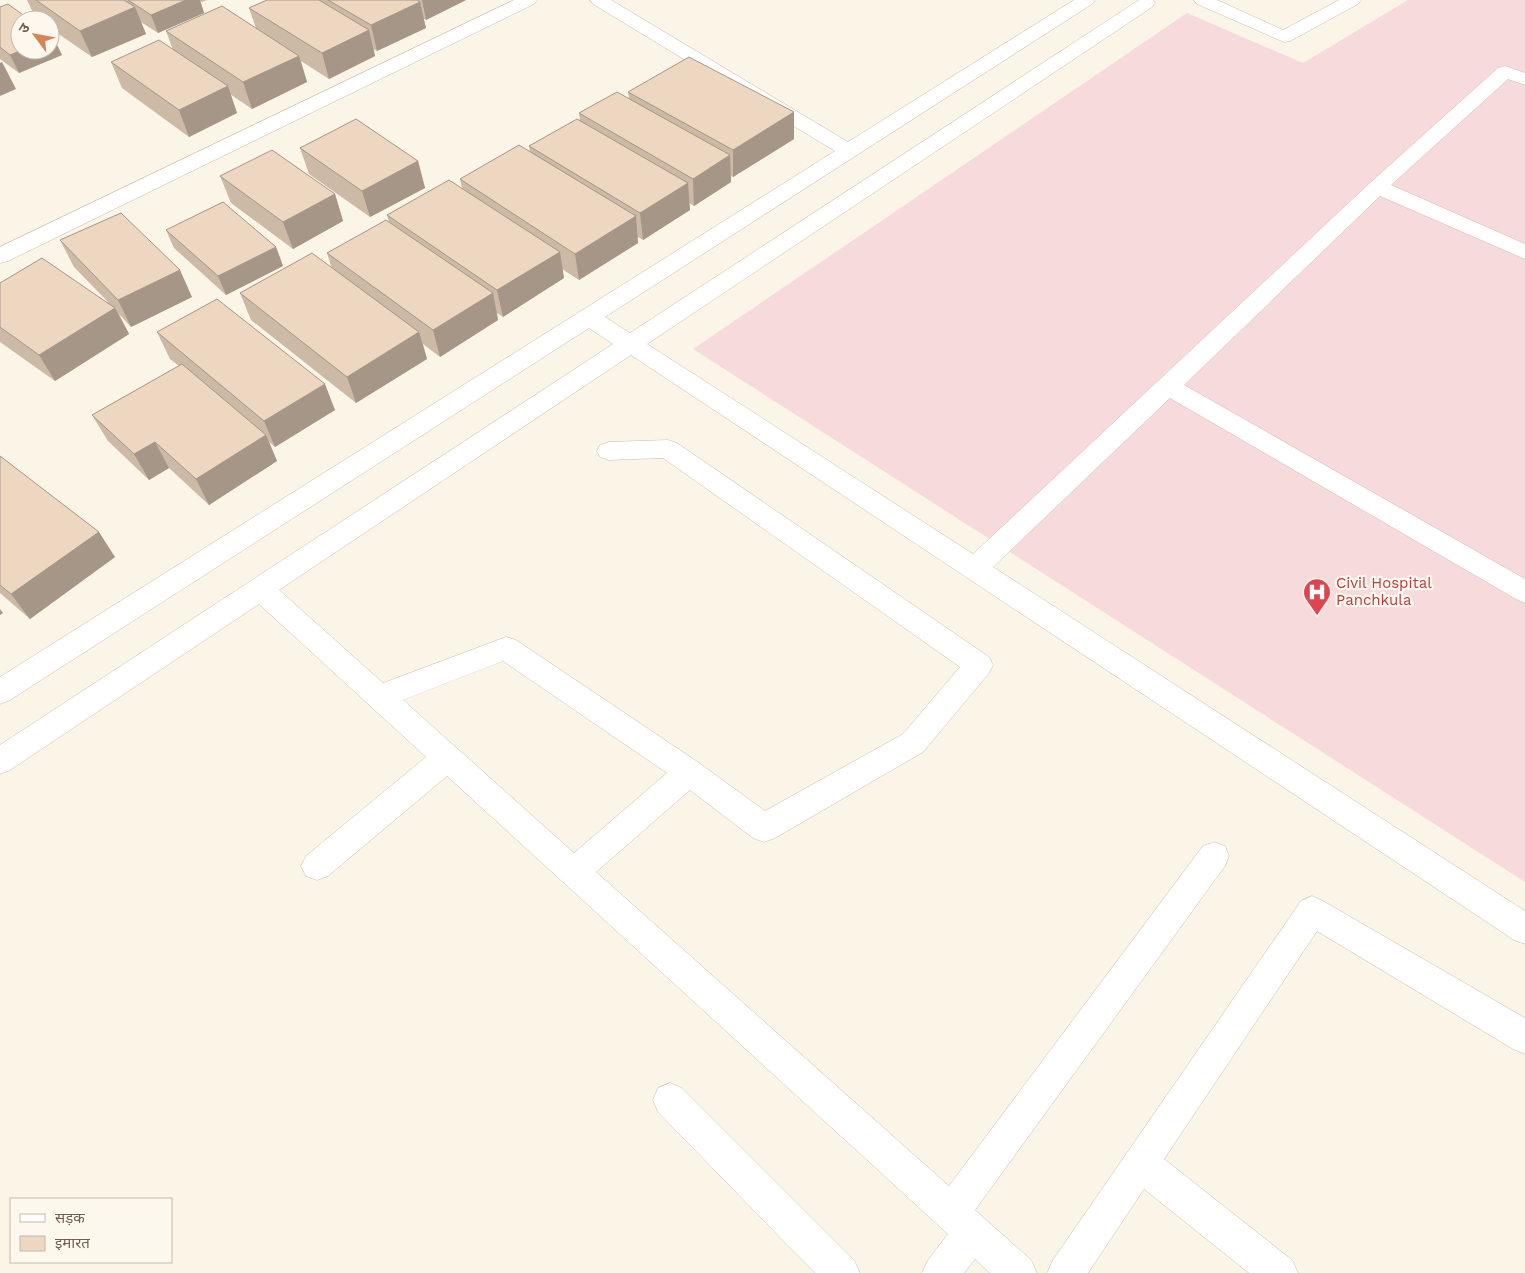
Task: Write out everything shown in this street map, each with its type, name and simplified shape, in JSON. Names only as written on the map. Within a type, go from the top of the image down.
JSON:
[{"type":"street","points":[[0,256],[528,0]]},
{"type":"street","points":[[599,0],[849,151]]},
{"type":"street","points":[[0,692],[1086,0]]},
{"type":"street","points":[[1202,0],[1284,37],[1352,0]]},
{"type":"street","points":[[0,761],[631,344],[1143,2]]},
{"type":"street","points":[[974,568],[1338,226],[1377,187],[1505,72],[1525,79]]},
{"type":"street","points":[[1377,187],[1525,252]]},
{"type":"street","points":[[589,317],[1525,929]]},
{"type":"street","points":[[1168,386],[1525,592]]},
{"type":"street","points":[[379,697],[506,648],[689,772],[764,828],[913,743],[979,665],[668,449],[609,451]]},
{"type":"street","points":[[260,589],[1018,1273]]},
{"type":"street","points":[[318,866],[447,758]]},
{"type":"street","points":[[574,872],[689,772]]},
{"type":"street","points":[[941,1273],[962,1222],[1214,856]]},
{"type":"street","points":[[1066,1273],[1312,911],[1525,1037]]},
{"type":"street","points":[[670,1100],[841,1273]]},
{"type":"street","points":[[1140,1163],[1279,1273]]},
{"type":"shaded area","name":"Civil Hospital Panchkula","points":[[1408,0],[1525,0],[1525,882],[693,349],[1187,13],[1303,63]]},
{"type":"building","points":[[36,0],[124,0],[135,7],[80,31],[60,17],[60,10],[50,10]]},
{"type":"building","points":[[128,0],[186,0],[151,15]]},
{"type":"building","points":[[267,0],[319,0],[369,30],[322,53],[249,8]]},
{"type":"building","points":[[328,0],[417,0],[420,2],[371,25]]},
{"type":"building","points":[[8,4],[16,10],[10,10],[10,55],[0,47],[0,7]]},
{"type":"building","points":[[222,6],[299,56],[243,82],[166,31]]},
{"type":"building","points":[[159,40],[228,86],[179,110],[111,62]]},
{"type":"building","points":[[689,57],[794,112],[733,150],[628,92]]},
{"type":"building","points":[[617,92],[730,155],[693,179],[579,113]]},
{"type":"building","points":[[356,119],[418,161],[362,191],[300,148]]},
{"type":"building","points":[[577,119],[688,183],[640,213],[529,146]]},
{"type":"building","points":[[519,145],[636,216],[575,254],[460,179]]},
{"type":"building","points":[[272,150],[335,194],[283,222],[220,176]]},
{"type":"building","points":[[449,180],[560,252],[497,290],[387,215]]},
{"type":"building","points":[[223,202],[276,247],[218,276],[166,230]]},
{"type":"building","points":[[121,213],[180,270],[118,300],[60,240]]},
{"type":"building","points":[[386,220],[493,293],[433,330],[327,253]]},
{"type":"building","points":[[312,253],[419,332],[347,377],[240,293]]},
{"type":"building","points":[[42,258],[115,308],[39,355],[0,327],[0,283]]},
{"type":"building","points":[[217,299],[325,384],[264,421],[157,332]]},
{"type":"building","points":[[182,364],[266,435],[196,479],[155,442],[134,454],[92,415]]},
{"type":"building","points":[[0,456],[99,532],[11,594],[0,585]]},
{"type":"place","name":"Civil Hospital Panchkula","points":[[1317,616]]}]
